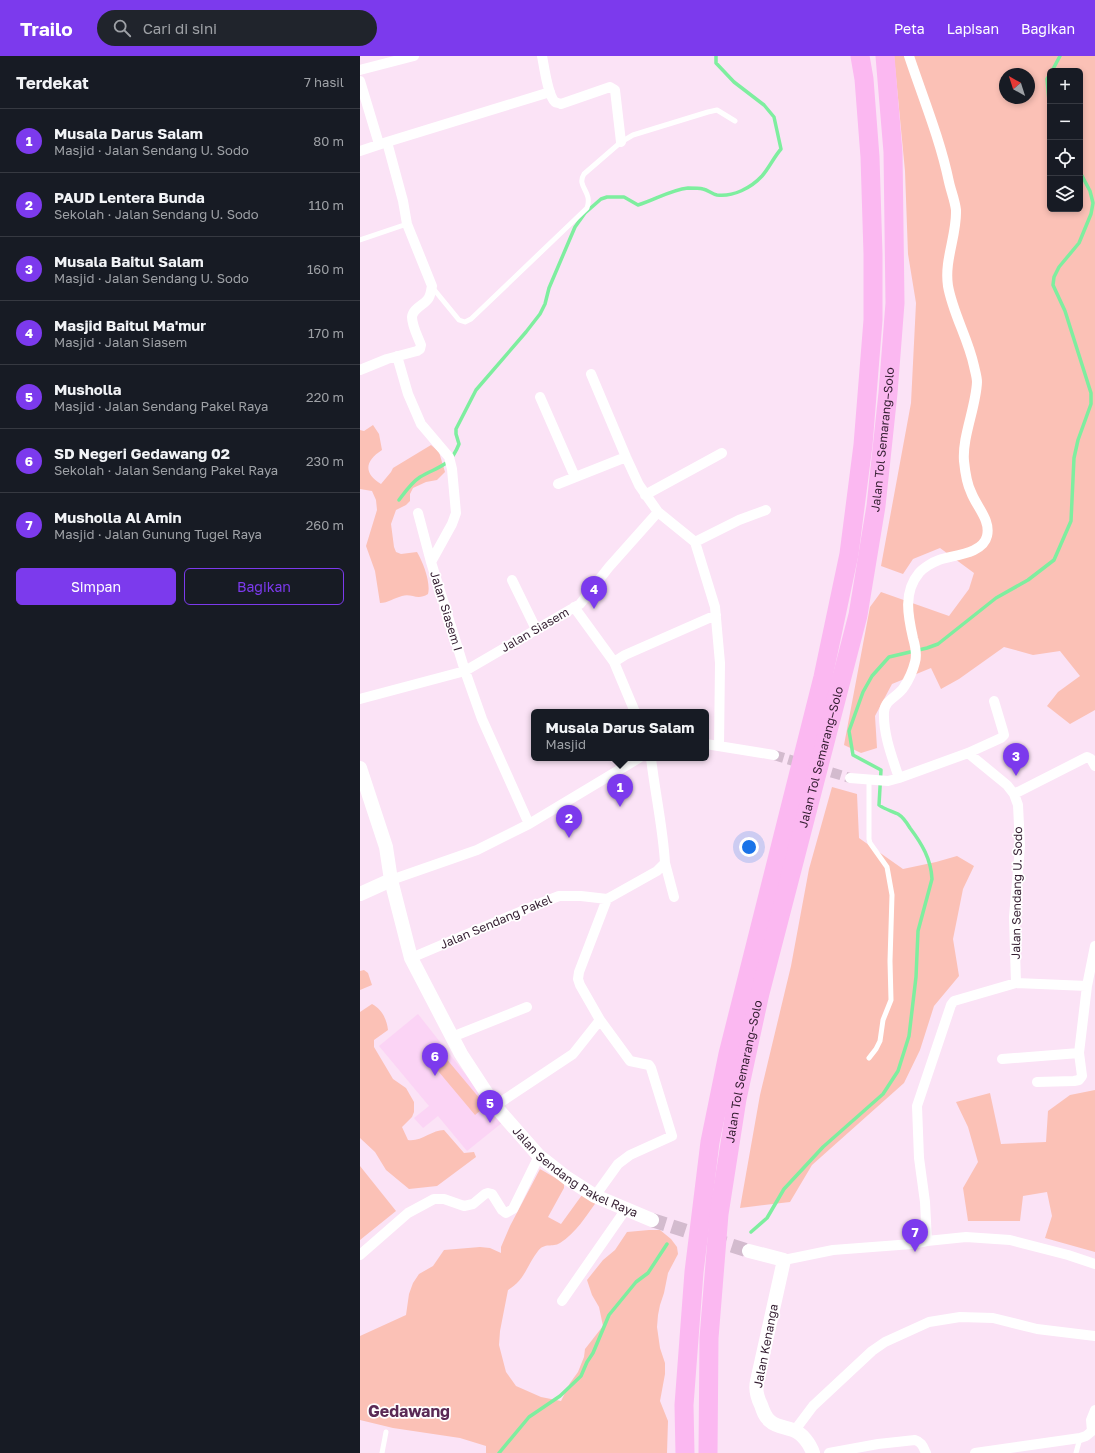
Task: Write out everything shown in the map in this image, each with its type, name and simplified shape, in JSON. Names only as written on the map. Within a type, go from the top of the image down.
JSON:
[{"type":"highway","name":"Jalan Tol Semarang–Solo","points":[[685,1453],[684,1405],[694,1272],[710,1142],[728,1054],[823,677],[849,554],[863,445],[873,320],[873,254],[870,157],[864,79],[860,56]]},
{"type":"highway","name":"Jalan Tol Semarang–Solo","points":[[708,1453],[709,1338],[719,1214],[735,1107],[760,993],[858,615],[876,506],[888,393],[895,302],[893,152],[885,56]]},
{"type":"street","points":[[360,70],[400,58],[414,56]]},
{"type":"street","points":[[542,56],[550,92],[552,98],[556,102],[561,104],[610,88],[614,90],[621,142]]},
{"type":"street","points":[[899,778],[890,753],[884,709],[889,699],[903,689],[916,661],[908,600],[910,588],[920,572],[937,560],[955,557],[978,549],[984,543],[988,535],[987,522],[969,490],[964,460],[965,446],[974,405],[977,380],[972,355],[954,309],[948,284],[948,265],[954,234],[956,209],[945,163],[909,56]]},
{"type":"street","points":[[360,81],[404,201],[407,224],[432,286],[428,300],[415,310],[412,315],[412,320],[421,345],[420,349],[383,360],[360,370]]},
{"type":"street","points":[[360,151],[550,92]]},
{"type":"street","name":"Jalan Siasem I","points":[[398,356],[408,394],[421,424],[449,457],[452,469],[456,512],[452,524],[430,562],[482,719],[529,824]]},
{"type":"street","points":[[591,374],[626,457],[645,495],[658,512],[695,542],[716,615],[720,663],[719,746]]},
{"type":"street","points":[[540,397],[575,477]]},
{"type":"street","points":[[645,495],[722,453]]},
{"type":"street","points":[[558,484],[626,457]]},
{"type":"street","points":[[695,542],[739,520],[766,510]]},
{"type":"street","name":"Jalan Siasem","points":[[360,699],[465,671],[580,604],[658,512]]},
{"type":"street","points":[[418,513],[430,562]]},
{"type":"street","points":[[512,580],[536,629]]},
{"type":"street","points":[[574,607],[614,662],[633,709]]},
{"type":"street","points":[[614,662],[625,655],[716,615]]},
{"type":"street","points":[[850,778],[888,781],[968,753],[1001,738],[1004,735],[994,701]]},
{"type":"street","points":[[709,744],[774,755]]},
{"type":"street","points":[[968,753],[1007,785],[1014,794],[1087,757],[1091,759],[1095,766]]},
{"type":"street","points":[[360,894],[392,880],[477,850],[529,824],[634,761]]},
{"type":"street","points":[[650,761],[664,838],[665,863],[674,897]]},
{"type":"street","name":"Jalan Sendang Pakel Raya","points":[[360,768],[386,847],[392,880],[411,958],[460,1054],[495,1106],[539,1156],[567,1178],[596,1196],[652,1220]]},
{"type":"street","name":"Jalan Sendang U. Sodo","points":[[1014,794],[1018,805],[1020,846],[1014,917],[1016,983]]},
{"type":"street","points":[[596,1196],[618,1164],[630,1155],[672,1136],[652,1068],[649,1065],[630,1061],[600,1020],[578,979],[579,972],[607,899],[657,871],[665,863]]},
{"type":"street","name":"Jalan Sendang Pakel","points":[[411,958],[536,904],[559,896],[581,896],[607,899]]},
{"type":"street","points":[[1037,1082],[1079,1080],[1082,1076],[1079,1053],[1087,986],[1095,946]]},
{"type":"street","points":[[927,1241],[925,1202],[919,1158],[917,1106],[951,1005],[956,1000],[1016,983],[1087,986]]},
{"type":"street","points":[[452,1037],[527,1007]]},
{"type":"street","points":[[495,1106],[573,1054],[600,1020]]},
{"type":"street","points":[[1002,1059],[1079,1053]]},
{"type":"street","points":[[360,1255],[408,1213],[434,1199],[444,1198],[464,1206],[473,1204],[488,1193],[492,1194],[502,1210],[506,1213],[510,1212],[513,1210],[539,1156]]},
{"type":"street","points":[[562,1301],[626,1209]]},
{"type":"street","points":[[749,1252],[784,1260],[833,1250],[912,1244],[966,1237],[1010,1240],[1068,1255],[1095,1264]]},
{"type":"street","name":"Jalan Kenanga","points":[[784,1260],[756,1388],[764,1413],[770,1422],[795,1430],[810,1445],[813,1453]]},
{"type":"street","points":[[795,1430],[813,1406],[872,1351],[885,1342],[929,1322],[960,1317],[993,1318],[1037,1329],[1095,1336]]},
{"type":"street","points":[[975,1453],[1086,1436],[1093,1431],[1091,1420],[1095,1410]]},
{"type":"street","points":[[829,1453],[878,1444],[916,1440],[920,1442],[926,1453]]},
{"type":"lane","points":[[432,286],[459,320],[465,322],[471,319],[586,208],[589,201],[582,183],[584,174],[621,142],[633,135],[717,110],[735,122]]},
{"type":"lane","points":[[360,240],[407,224]]},
{"type":"lane","points":[[868,1058],[876,1049],[880,1041],[883,1020],[891,1000],[890,961],[892,895],[887,867],[870,843],[869,839],[872,780]]},
{"type":"lane","points":[[382,1453],[386,1432]]},
{"type":"lane","points":[[1076,1453],[1080,1438]]},
{"type":"shaded area","points":[[894,56],[1095,56],[1095,710],[1070,724],[1047,706],[1058,692],[1080,676],[1060,651],[1033,655],[1004,647],[959,679],[941,689],[931,668],[892,684],[875,716],[877,748],[861,753],[844,745],[870,607],[881,592],[949,616],[969,589],[974,573],[940,548],[913,559],[903,574],[881,566],[911,403],[916,303],[908,254],[905,171]]},
{"type":"shaded area","points":[[373,425],[379,434],[382,450],[372,458],[368,467],[371,476],[381,484],[393,468],[431,445],[439,452],[445,472],[437,480],[426,482],[413,488],[410,494],[410,501],[406,505],[396,510],[391,524],[396,552],[401,554],[417,552],[422,561],[429,589],[428,594],[421,597],[406,595],[380,603],[375,571],[366,546],[377,510],[376,500],[372,491],[360,489],[360,430],[364,431]]},
{"type":"shaded area","points":[[832,787],[857,794],[859,838],[903,869],[957,856],[974,866],[963,889],[953,939],[959,976],[934,1006],[920,1050],[904,1083],[812,1165],[790,1202],[740,1208],[760,1095],[791,966],[809,869]]},
{"type":"shaded area","points":[[364,970],[368,973],[372,985],[360,990],[360,971]]},
{"type":"shaded area","points":[[372,1004],[379,1009],[383,1015],[388,1030],[374,1040],[374,1047],[393,1079],[406,1088],[414,1102],[414,1112],[412,1117],[402,1127],[408,1140],[422,1138],[444,1130],[464,1153],[474,1152],[476,1157],[437,1186],[409,1189],[386,1170],[375,1152],[360,1138],[360,1012]]},
{"type":"shaded area","points":[[418,1014],[503,1122],[467,1151],[438,1116],[423,1128],[414,1118],[429,1106],[379,1046]]},
{"type":"shaded area","points":[[434,1044],[486,1106],[475,1115],[423,1053]]},
{"type":"shaded area","points":[[1095,1090],[1095,1252],[1045,1238],[1052,1216],[1047,1192],[1023,1196],[1020,1221],[968,1221],[963,1188],[978,1162],[968,1127],[956,1102],[990,1093],[1001,1144],[1046,1142],[1048,1111],[1070,1095]]},
{"type":"shaded area","points":[[360,1166],[396,1211],[360,1240]]},
{"type":"shaded area","points":[[540,1169],[564,1183],[564,1188],[548,1217],[561,1224],[582,1195],[597,1201],[580,1224],[566,1239],[560,1243],[543,1247],[538,1251],[522,1277],[508,1290],[500,1331],[499,1345],[506,1372],[516,1386],[541,1397],[561,1401],[570,1383],[578,1372],[584,1357],[585,1349],[603,1326],[599,1307],[592,1295],[587,1280],[603,1260],[615,1250],[627,1232],[660,1230],[671,1239],[677,1247],[678,1254],[668,1273],[660,1305],[657,1327],[660,1348],[665,1363],[665,1374],[660,1401],[668,1421],[667,1453],[486,1453],[486,1446],[460,1438],[393,1428],[360,1420],[360,1336],[406,1315],[409,1294],[413,1283],[419,1274],[433,1266],[444,1250],[480,1247],[490,1248],[501,1253],[501,1247],[510,1226]]},
{"type":"waterway","points":[[399,500],[417,479],[448,462],[456,452],[459,444],[456,429],[476,390],[540,314],[545,304],[549,288],[575,227],[585,213],[601,199],[607,197],[624,197],[638,205],[675,191],[688,188],[703,189],[717,195],[729,195],[747,188],[758,180],[767,170],[781,149],[774,117],[764,105],[734,82],[716,63],[716,56]]},
{"type":"waterway","points":[[1054,68],[1060,56]]},
{"type":"waterway","points":[[751,1232],[767,1218],[784,1189],[823,1147],[883,1094],[898,1071],[909,1036],[916,977],[918,931],[932,879],[928,858],[905,820],[898,814],[879,805],[881,770],[853,755],[849,731],[863,692],[872,676],[889,657],[938,644],[996,598],[1028,580],[1054,560],[1071,521],[1074,458],[1078,440],[1091,404],[1091,393],[1065,311],[1053,285],[1054,277],[1059,267],[1079,243],[1091,214],[1093,203],[1090,191],[1082,176]]},
{"type":"waterway","points":[[499,1453],[529,1417],[560,1396],[581,1376],[593,1353],[609,1315],[636,1282],[648,1273],[667,1244]]},
{"type":"tunnel","points":[[774,755],[850,778]]},
{"type":"tunnel","points":[[652,1220],[749,1251]]},
{"type":"place","name":"Masjid Baitul Ma'mur","points":[[594,609]]},
{"type":"place","name":"Musala Baitul Salam","points":[[1016,776]]},
{"type":"place","name":"Musala Darus Salam","points":[[620,807]]},
{"type":"place","name":"PAUD Lentera Bunda","points":[[569,838]]},
{"type":"place","name":"SD Negeri Gedawang 02","points":[[435,1076]]},
{"type":"place","name":"Musholla","points":[[490,1123]]},
{"type":"place","name":"Musholla Al Amin","points":[[915,1252]]},
{"type":"district","name":"Gedawang","points":[[409,1411]]}]
